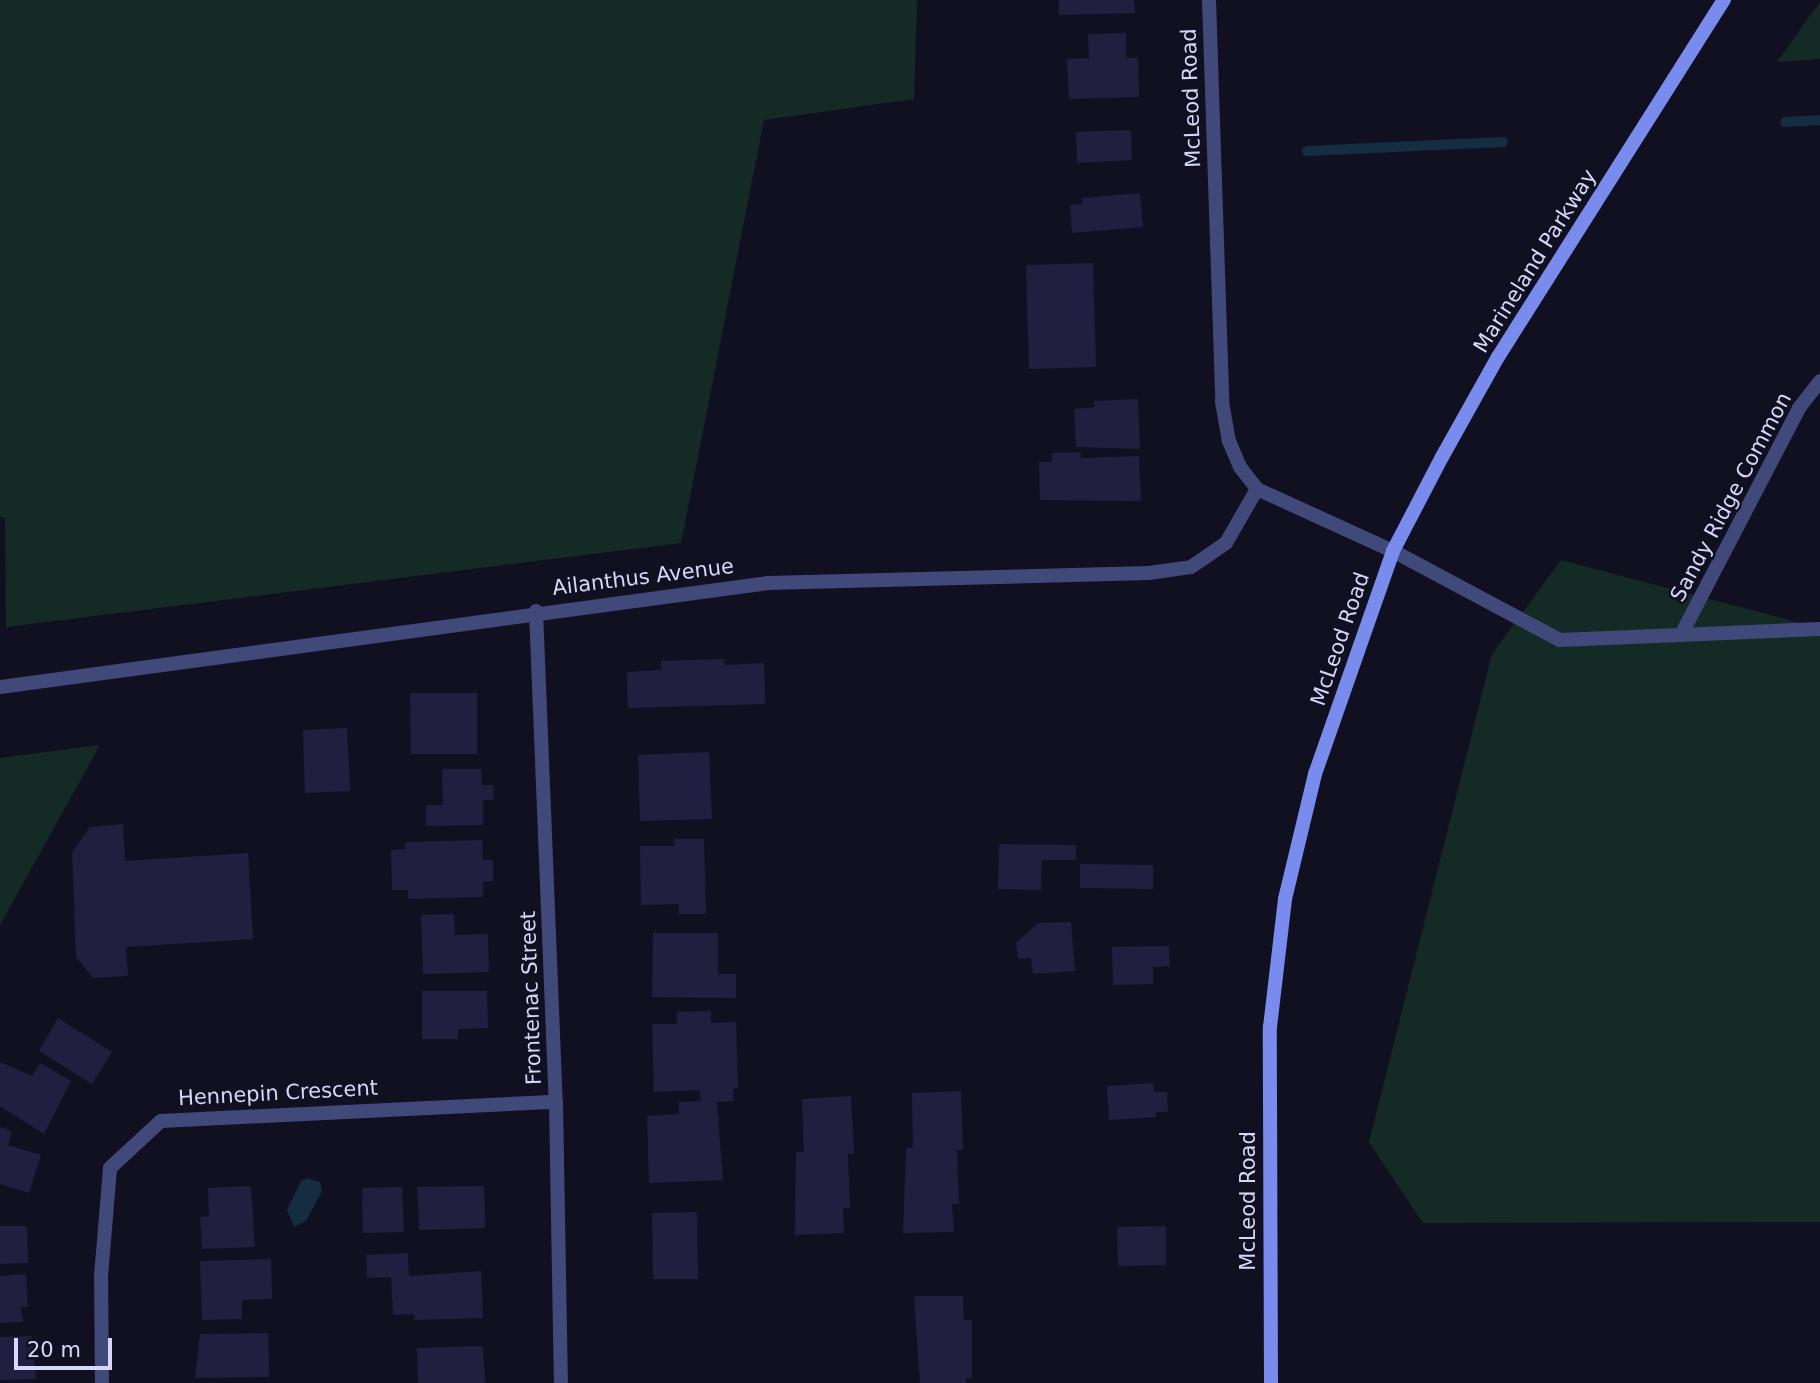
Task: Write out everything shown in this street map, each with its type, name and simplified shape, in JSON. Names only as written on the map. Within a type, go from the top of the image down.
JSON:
[{"type":"main road","name":"Marineland Parkway","points":[[1393,551],[1498,357],[1724,0]]},
{"type":"main road","name":"McLeod Road","points":[[1271,1383],[1270,1027],[1285,899],[1315,774],[1393,551]]},
{"type":"street","name":"McLeod Road","points":[[1209,0],[1222,402],[1229,441],[1240,467],[1257,489]]},
{"type":"street","name":"Sandy Ridge Common","points":[[1681,635],[1799,408],[1820,381]]},
{"type":"street","points":[[1257,489],[1393,551]]},
{"type":"street","name":"Ailanthus Avenue","points":[[0,687],[536,611],[768,583],[1149,573],[1191,567],[1226,543],[1257,489]]},
{"type":"street","name":"Sandy Ridge Common","points":[[1393,551],[1560,640],[1820,629]]},
{"type":"street","name":"Frontenac Street","points":[[536,611],[556,1102],[561,1383]]},
{"type":"street","name":"Hennepin Crescent","points":[[102,1383],[101,1276],[110,1168],[161,1121],[556,1102]]},
{"type":"green space","points":[[0,0],[917,0],[914,99],[764,120],[681,543],[6,627],[5,518],[0,517]]},
{"type":"green space","points":[[1820,2],[1820,59],[1777,62]]},
{"type":"green space","points":[[1561,560],[1820,628],[1820,1222],[1423,1223],[1369,1142],[1492,654]]},
{"type":"green space","points":[[100,745],[0,925],[0,758]]},
{"type":"water","points":[[307,1178],[320,1182],[322,1191],[306,1221],[294,1227],[287,1210],[301,1181]]},
{"type":"building","points":[[1059,0],[1134,0],[1135,13],[1059,15]]},
{"type":"building","points":[[1126,33],[1126,58],[1138,58],[1139,97],[1069,99],[1067,59],[1089,58],[1088,34]]},
{"type":"building","points":[[1131,130],[1132,160],[1077,163],[1076,132]]},
{"type":"building","points":[[1140,193],[1143,227],[1072,233],[1070,205],[1083,204],[1082,198]]},
{"type":"building","points":[[1093,263],[1096,367],[1029,369],[1026,265]]},
{"type":"building","points":[[1138,399],[1140,449],[1076,447],[1074,409],[1095,407],[1094,401]]},
{"type":"building","points":[[1081,452],[1081,458],[1139,456],[1141,501],[1040,500],[1039,462],[1052,462],[1052,453]]},
{"type":"building","points":[[724,659],[725,665],[764,663],[765,704],[628,708],[627,672],[661,670],[661,661]]},
{"type":"building","points":[[410,693],[477,693],[477,754],[411,754]]},
{"type":"building","points":[[347,728],[350,791],[305,793],[303,730]]},
{"type":"building","points":[[709,752],[712,819],[640,821],[638,755]]},
{"type":"building","points":[[442,769],[481,769],[482,785],[493,785],[494,800],[483,800],[483,825],[426,826],[426,805],[443,805]]},
{"type":"building","points":[[123,824],[125,861],[248,853],[253,939],[126,947],[128,976],[93,978],[76,957],[72,852],[90,827]]},
{"type":"building","points":[[674,839],[704,839],[706,914],[679,914],[679,904],[641,905],[640,846],[675,846]]},
{"type":"building","points":[[482,840],[483,860],[493,860],[493,881],[483,882],[483,897],[408,899],[408,890],[392,890],[391,850],[405,849],[405,842]]},
{"type":"building","points":[[999,844],[1076,845],[1076,860],[1042,860],[1041,890],[998,889]]},
{"type":"building","points":[[1080,864],[1153,865],[1153,889],[1080,888]]},
{"type":"building","points":[[454,914],[455,935],[488,934],[489,972],[423,974],[421,915]]},
{"type":"building","points":[[1071,922],[1075,971],[1033,974],[1031,958],[1018,959],[1016,943],[1038,923]]},
{"type":"building","points":[[653,933],[718,933],[718,974],[736,974],[736,998],[652,997]]},
{"type":"building","points":[[1169,946],[1170,966],[1153,967],[1153,984],[1113,985],[1112,947]]},
{"type":"building","points":[[422,991],[487,991],[488,1028],[458,1029],[458,1039],[422,1039]]},
{"type":"building","points":[[711,1011],[711,1023],[736,1022],[738,1088],[733,1089],[733,1101],[717,1102],[723,1180],[649,1183],[647,1116],[679,1114],[679,1102],[701,1101],[700,1090],[654,1092],[652,1024],[677,1024],[677,1012]]},
{"type":"building","points":[[58,1018],[112,1052],[92,1084],[39,1051]]},
{"type":"building","points":[[0,1062],[32,1076],[40,1063],[71,1081],[44,1134],[0,1106]]},
{"type":"building","points":[[1153,1083],[1154,1092],[1167,1092],[1168,1112],[1156,1112],[1156,1117],[1109,1120],[1107,1086]]},
{"type":"building","points":[[961,1091],[963,1150],[957,1150],[959,1204],[952,1204],[954,1232],[903,1233],[906,1148],[913,1148],[912,1093]]},
{"type":"building","points":[[851,1096],[854,1154],[848,1154],[850,1208],[843,1208],[844,1233],[795,1235],[796,1152],[804,1152],[802,1099]]},
{"type":"building","points":[[0,1127],[12,1131],[8,1145],[41,1155],[29,1193],[0,1184]]},
{"type":"building","points":[[251,1186],[255,1247],[202,1249],[200,1217],[209,1216],[208,1188]]},
{"type":"building","points":[[484,1186],[485,1228],[419,1230],[417,1187]]},
{"type":"building","points":[[402,1187],[404,1232],[363,1233],[362,1188]]},
{"type":"building","points":[[697,1212],[698,1279],[653,1279],[652,1213]]},
{"type":"building","points":[[0,1226],[27,1226],[28,1263],[0,1264]]},
{"type":"building","points":[[1166,1226],[1166,1265],[1118,1266],[1117,1227]]},
{"type":"building","points":[[408,1253],[409,1276],[481,1271],[483,1318],[414,1320],[414,1314],[393,1315],[391,1277],[367,1278],[366,1255]]},
{"type":"building","points":[[271,1259],[272,1299],[242,1300],[242,1319],[202,1320],[200,1261]]},
{"type":"building","points":[[26,1274],[28,1307],[21,1307],[23,1322],[0,1323],[0,1276]]},
{"type":"building","points":[[914,1296],[963,1296],[964,1320],[972,1320],[972,1378],[966,1378],[966,1383],[920,1383]]},
{"type":"building","points":[[268,1333],[269,1377],[195,1378],[200,1334]]},
{"type":"building","points":[[32,1336],[36,1379],[0,1380],[0,1337]]},
{"type":"building","points":[[483,1346],[485,1383],[418,1383],[417,1348]]},
{"type":"waterway","points":[[1785,122],[1820,120]]},
{"type":"waterway","points":[[1307,151],[1503,142]]}]
